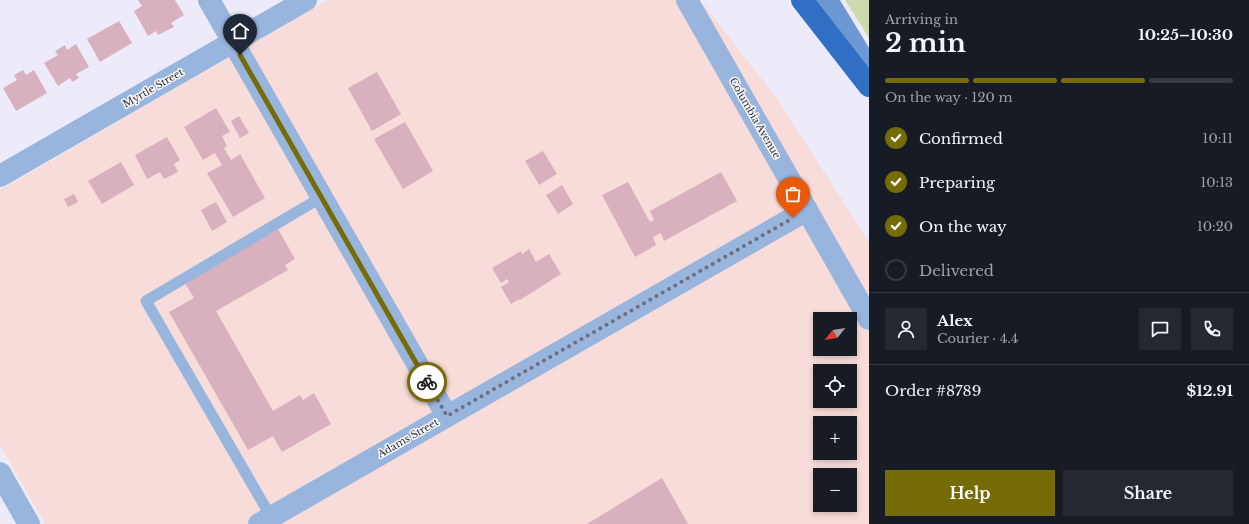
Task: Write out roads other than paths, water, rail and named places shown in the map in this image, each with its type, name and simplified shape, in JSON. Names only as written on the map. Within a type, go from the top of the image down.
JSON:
[{"type":"highway","points":[[802,0],[869,86]]},
{"type":"main road","points":[[827,0],[869,70]]},
{"type":"street","points":[[209,0],[447,416]]},
{"type":"street","name":"Myrtle Street","points":[[0,176],[306,0]]},
{"type":"street","name":"Columbia Avenue","points":[[687,0],[869,319]]},
{"type":"street","name":"Adams Street","points":[[265,521],[807,210]]},
{"type":"street","points":[[0,472],[29,524]]},
{"type":"lane","points":[[265,521],[146,301],[322,197]]}]
